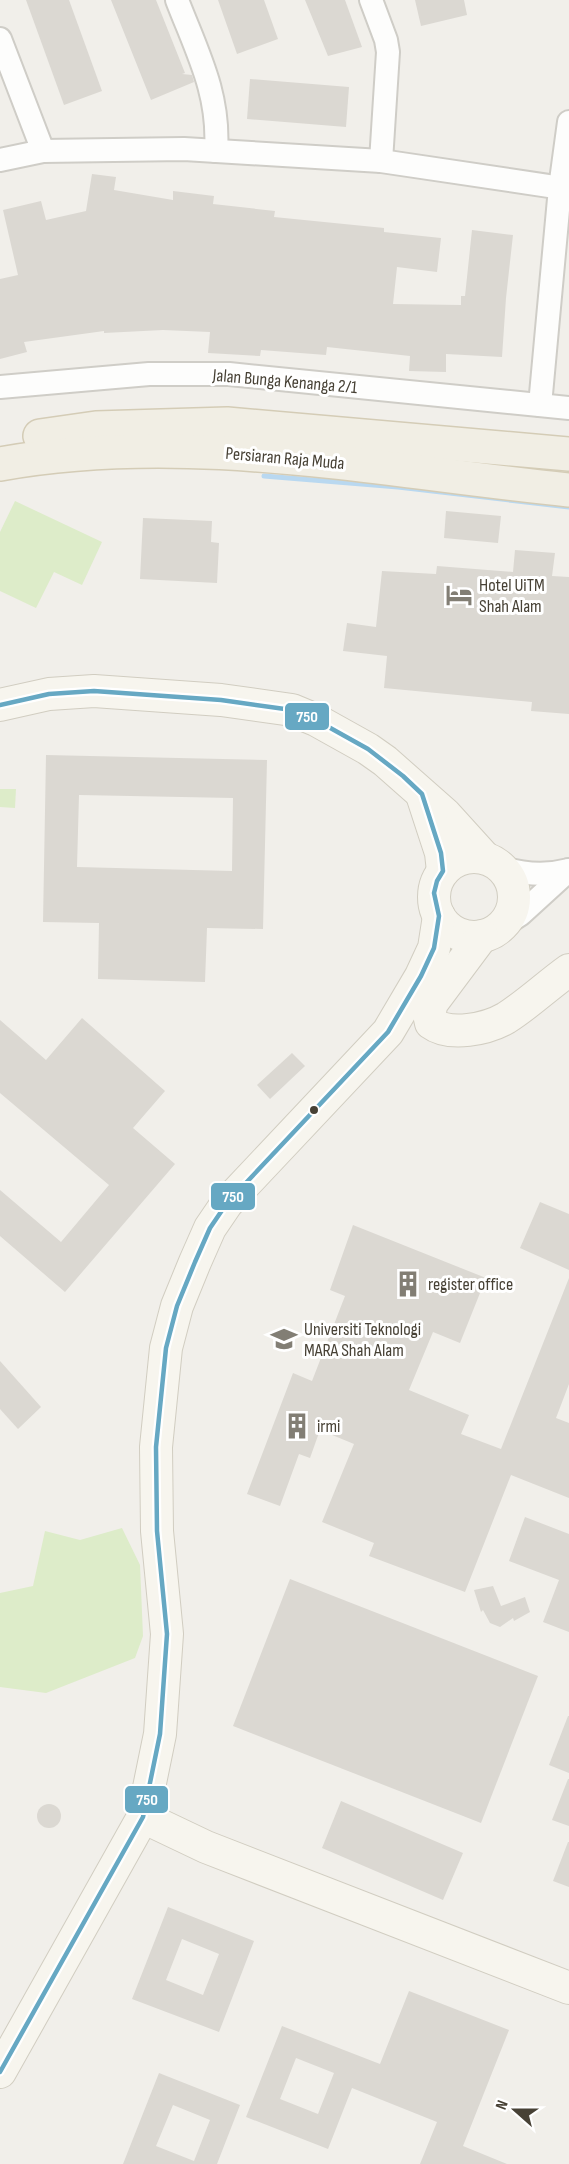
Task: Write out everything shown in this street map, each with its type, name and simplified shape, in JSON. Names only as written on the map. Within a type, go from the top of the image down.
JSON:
[{"type":"main road","name":"Persiaran Raja Muda","points":[[0,442],[96,428],[226,423],[569,454]]},
{"type":"main road","name":"Persiaran Raja Muda","points":[[0,464],[60,454],[123,450],[231,453],[363,464],[569,490]]},
{"type":"street","points":[[177,0],[212,90],[217,129],[216,151]]},
{"type":"street","points":[[371,0],[387,39],[388,52],[381,161]]},
{"type":"street","points":[[0,39],[43,151]]},
{"type":"street","points":[[540,405],[564,189],[569,122]]},
{"type":"street","points":[[0,160],[43,151],[184,149],[381,161],[564,189]]},
{"type":"street","name":"Jalan Bunga Kenanga 2/1","points":[[0,387],[149,374],[229,374],[569,408]]},
{"type":"street","points":[[0,687],[49,694]]},
{"type":"street","points":[[0,705],[49,694],[94,691],[221,700],[292,710],[316,720],[368,749],[404,776],[510,876],[515,896],[510,916],[493,930],[432,1003],[429,1014],[431,1023],[439,1029],[464,1031],[505,1018],[569,970]]},
{"type":"street","points":[[422,794],[441,853],[443,871]]},
{"type":"street","points":[[466,857],[494,862],[516,872],[536,875],[569,870],[521,914],[493,930],[465,936],[444,923],[436,909],[434,893],[443,871],[466,857]]},
{"type":"street","points":[[0,2072],[143,1817],[160,1734],[166,1643],[157,1530],[156,1447],[166,1348],[177,1306],[210,1228],[227,1203],[388,1032],[421,976],[434,948],[439,916]]},
{"type":"street","points":[[143,1817],[206,1847],[569,1988]]},
{"type":"green space","points":[[15,501],[102,542],[82,585],[54,572],[36,608],[0,591],[0,532]]},
{"type":"green space","points":[[0,789],[16,789],[15,808],[0,807]]},
{"type":"green space","points":[[122,1528],[140,1565],[143,1636],[135,1658],[46,1693],[0,1687],[0,1593],[33,1586],[45,1531],[80,1540]]},
{"type":"building","points":[[26,0],[69,0],[102,91],[64,105]]},
{"type":"building","points":[[111,0],[156,0],[185,73],[182,74],[192,75],[194,82],[151,100]]},
{"type":"building","points":[[218,0],[264,0],[278,39],[237,54]]},
{"type":"building","points":[[305,0],[345,0],[362,47],[328,56]]},
{"type":"building","points":[[415,0],[464,0],[467,15],[421,26]]},
{"type":"building","points":[[250,79],[349,87],[346,127],[247,119]]},
{"type":"building","points":[[92,174],[116,177],[114,190],[173,200],[173,191],[214,196],[213,204],[275,211],[274,217],[384,228],[384,232],[441,238],[437,272],[397,267],[393,304],[461,305],[461,296],[465,296],[472,230],[513,235],[502,357],[446,354],[446,372],[409,371],[410,356],[327,347],[326,355],[261,350],[260,356],[208,353],[210,332],[163,330],[104,333],[104,331],[24,342],[27,352],[0,359],[0,279],[18,275],[3,210],[41,201],[46,220],[86,211]]},
{"type":"building","points":[[446,511],[501,516],[498,543],[444,538]]},
{"type":"building","points":[[143,518],[212,521],[211,542],[219,543],[217,583],[140,579]]},
{"type":"building","points":[[515,550],[555,553],[552,576],[569,577],[569,714],[531,711],[532,702],[384,688],[387,656],[343,651],[347,623],[376,627],[382,571],[436,574],[437,566],[513,572]]},
{"type":"building","points":[[46,755],[267,760],[263,929],[207,928],[205,982],[98,979],[99,923],[43,922]],"holes":[[[79,795],[233,798],[232,871],[77,867]]]},
{"type":"building","points":[[82,1018],[165,1091],[133,1128],[175,1164],[65,1292],[0,1236],[0,1190],[61,1242],[109,1185],[0,1093],[0,1020],[46,1060]]},
{"type":"building","points":[[292,1053],[305,1066],[270,1099],[257,1085]]},
{"type":"building","points":[[540,1202],[569,1214],[569,1270],[520,1248]]},
{"type":"building","points":[[353,1225],[486,1278],[460,1343],[433,1332],[409,1390],[469,1415],[461,1434],[501,1449],[569,1278],[569,1384],[556,1418],[569,1423],[569,1498],[511,1475],[465,1592],[369,1556],[374,1543],[322,1522],[354,1444],[320,1430],[310,1458],[299,1454],[280,1506],[247,1494],[293,1373],[312,1381],[345,1296],[330,1290]]},
{"type":"building","points":[[0,1361],[41,1407],[18,1429],[0,1409]]},
{"type":"building","points":[[525,1517],[569,1534],[569,1632],[543,1622],[559,1580],[509,1561]]},
{"type":"building","points":[[290,1579],[538,1676],[481,1823],[233,1726]]},
{"type":"building","points":[[493,1586],[501,1606],[525,1597],[530,1612],[514,1621],[513,1618],[500,1627],[490,1623],[483,1610],[481,1612],[474,1590]]},
{"type":"building","points":[[569,1716],[569,1773],[549,1765]]},
{"type":"building","points":[[569,1779],[569,1826],[552,1820]]},
{"type":"building","points":[[341,1801],[463,1853],[443,1900],[322,1848]]},
{"type":"building","points":[[44,1804],[54,1804],[61,1811],[61,1821],[54,1828],[44,1828],[37,1821],[37,1811]]},
{"type":"building","points":[[569,1842],[569,1887],[553,1881]]},
{"type":"building","points":[[168,1907],[254,1941],[219,2032],[132,1999]],"holes":[[[182,1939],[219,1954],[203,1995],[166,1980]]]},
{"type":"building","points":[[409,1991],[509,2030],[463,2146],[507,2164],[420,2164],[437,2122],[352,2088],[328,2149],[246,2117],[282,2026],[380,2064]],"holes":[[[296,2058],[334,2073],[318,2114],[280,2099]]]},
{"type":"building","points":[[159,2073],[240,2105],[217,2164],[123,2164]],"holes":[[[173,2105],[210,2120],[194,2161],[156,2146]]]},
{"type":"waterway","points":[[264,476],[398,487],[569,507]]},
{"type":"transit line","name":"750","points":[[0,705],[49,694],[94,691],[221,700],[292,710],[316,720],[368,749],[422,794],[441,853],[443,871],[434,893],[439,916],[434,948],[421,976],[388,1032],[227,1203],[210,1228],[177,1306],[166,1348],[156,1447],[157,1531],[167,1634],[160,1734],[143,1817],[0,2072]]},
{"type":"place","name":"Hotel UiTM Shah Alam","points":[[459,595]]},
{"type":"place","name":"register office","points":[[408,1284]]},
{"type":"place","name":"Universiti Teknologi MARA Shah Alam","points":[[284,1339]]},
{"type":"place","name":"irmi","points":[[297,1426]]}]
